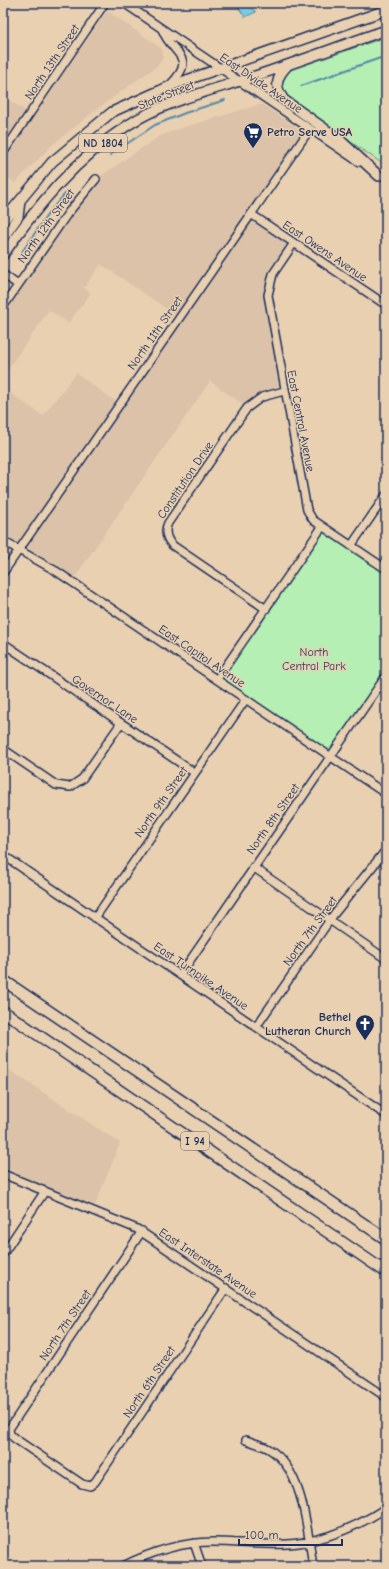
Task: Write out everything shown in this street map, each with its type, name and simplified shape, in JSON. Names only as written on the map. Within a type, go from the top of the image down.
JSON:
[{"type":"highway","points":[[3,974],[75,1026],[97,1044]]},
{"type":"highway","name":"I 94","points":[[3,980],[386,1239]]},
{"type":"highway","name":"I 94","points":[[3,1012],[386,1272]]},
{"type":"main road","name":"State Street","points":[[3,221],[52,162],[112,112],[170,86],[386,10]]},
{"type":"main road","name":"State Street","points":[[3,255],[30,217],[54,188],[110,138],[148,114],[173,103],[386,30]]},
{"type":"main road","points":[[289,64],[278,76],[276,81],[279,93],[284,100],[339,139],[383,178]]},
{"type":"main road","points":[[3,238],[18,217],[20,200]]},
{"type":"street","name":"North 13th Street","points":[[3,153],[105,3]]},
{"type":"street","name":"East Divide Avenue","points":[[124,3],[383,178]]},
{"type":"street","points":[[162,29],[166,38],[181,55],[183,61],[181,74],[170,86]]},
{"type":"street","name":"North 11th Street","points":[[3,573],[310,129]]},
{"type":"street","name":"North 12th Street","points":[[3,307],[73,206],[96,179]]},
{"type":"street","name":"East Owens Avenue","points":[[251,214],[386,305]]},
{"type":"street","name":"East Central Avenue","points":[[294,243],[273,274],[268,291],[268,304],[307,510],[310,518],[386,570]]},
{"type":"street","points":[[3,274],[18,285]]},
{"type":"street","name":"Constitution Drive","points":[[266,609],[172,545],[166,537],[166,530],[168,523],[248,408],[262,397],[284,391]]},
{"type":"street","points":[[351,546],[386,495]]},
{"type":"street","points":[[217,679],[322,527]]},
{"type":"street","name":"East Capitol Avenue","points":[[3,541],[56,571],[386,794]]},
{"type":"street","name":"Governor Lane","points":[[3,643],[195,773]]},
{"type":"street","name":"North 8th Street","points":[[180,975],[386,676]]},
{"type":"street","name":"North 9th Street","points":[[95,918],[246,699]]},
{"type":"street","points":[[3,749],[56,784],[70,787],[82,780],[121,723]]},
{"type":"street","name":"North 7th Street","points":[[256,1027],[329,921],[386,850]]},
{"type":"street","name":"East Turnpike Avenue","points":[[3,855],[386,1115]]},
{"type":"street","points":[[253,867],[386,959]]},
{"type":"street","name":"East Interstate Avenue","points":[[3,1174],[142,1231],[386,1397]]},
{"type":"street","points":[[3,1254],[45,1191]]},
{"type":"street","name":"North 7th Street","points":[[90,1486],[82,1484],[14,1438],[9,1431],[12,1424],[142,1231]]},
{"type":"street","name":"North 6th Street","points":[[90,1486],[95,1482],[226,1288]]},
{"type":"street","points":[[246,1440],[269,1449],[278,1456],[288,1470],[300,1495],[313,1566]]},
{"type":"street","points":[[123,1566],[160,1550],[194,1543],[222,1542],[279,1544],[309,1541],[353,1526],[386,1509]]},
{"type":"street","points":[[194,1543],[202,1566]]},
{"type":"shaded area","points":[[107,11],[161,48],[163,54],[162,60],[157,66],[98,108],[51,146],[15,183],[3,174],[3,97],[34,116]]},
{"type":"shaded area","points":[[262,104],[303,132],[247,215],[290,244],[268,273],[264,286],[279,386],[253,397],[244,405],[210,381],[70,584],[48,569],[14,552],[3,567],[3,388],[43,416],[76,373],[117,403],[177,316],[101,264],[84,288],[91,293],[68,323],[49,310],[3,376],[3,313],[101,176],[158,137],[178,129]]},
{"type":"shaded area","points":[[3,1066],[120,1143],[95,1205],[50,1189],[3,1167]]},
{"type":"green space","points":[[386,37],[386,166],[283,95],[278,81],[285,72]]},
{"type":"green space","name":"North Central Park","points":[[322,527],[386,570],[386,676],[331,756],[217,679]]},
{"type":"water","points":[[246,3],[256,12],[245,17],[236,4]]},
{"type":"waterway","points":[[301,86],[386,56]]},
{"type":"waterway","points":[[110,155],[155,125],[185,113],[225,100]]},
{"type":"waterway","points":[[22,252],[50,211],[66,193]]},
{"type":"place","name":"Petro Serve USA","points":[[253,149]]},
{"type":"place","name":"Bethel Lutheran Church","points":[[365,1041]]}]
